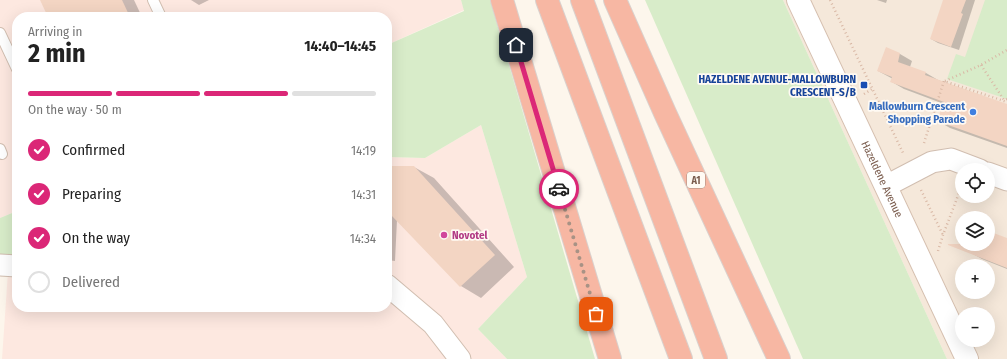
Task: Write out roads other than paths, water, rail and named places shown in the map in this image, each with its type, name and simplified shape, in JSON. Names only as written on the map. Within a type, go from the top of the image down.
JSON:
[{"type":"highway","points":[[502,0],[610,359]]},
{"type":"highway","points":[[547,0],[681,359]]},
{"type":"highway","points":[[582,0],[716,359]]},
{"type":"highway","name":"A1","points":[[615,0],[665,113],[779,359]]},
{"type":"street","name":"Hazeldene Avenue","points":[[798,0],[967,359]]},
{"type":"street","points":[[886,186],[932,162],[951,159],[962,163]]},
{"type":"street","points":[[995,176],[1007,180]]},
{"type":"street","points":[[0,265],[12,266]]},
{"type":"street","points":[[392,290],[433,324],[460,359]]},
{"type":"lane","points":[[153,0],[159,12]]},
{"type":"lane","points":[[0,33],[12,58]]},
{"type":"place","name":"HAZELDENE AVENUE-MALLOWBURN CRESCENT-S/B","points":[[864,85]]},
{"type":"place","name":"Mallowburn Crescent Shopping Parade","points":[[973,112]]},
{"type":"place","name":"Novotel","points":[[444,235]]}]
